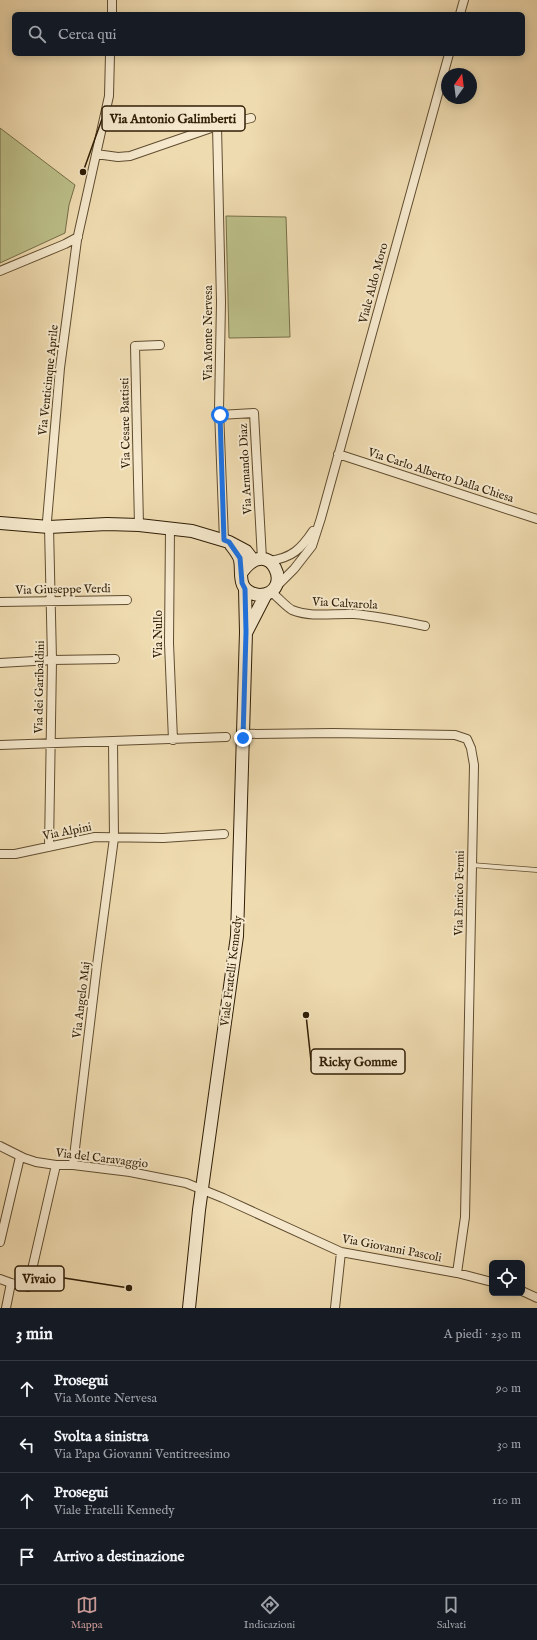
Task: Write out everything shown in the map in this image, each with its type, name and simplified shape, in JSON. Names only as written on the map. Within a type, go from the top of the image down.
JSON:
[{"type":"street","points":[[112,0],[112,12]]},
{"type":"street","points":[[461,12],[464,0]]},
{"type":"street","name":"Via Venticinque Aprile","points":[[49,527],[47,520],[60,368],[78,237],[109,96],[110,56]]},
{"type":"street","name":"Viale Aldo Moro","points":[[271,591],[294,569],[312,546],[448,56]]},
{"type":"street","points":[[96,154],[118,158],[130,156],[217,126],[251,118]]},
{"type":"street","name":"Via Monte Nervesa","points":[[217,126],[220,415],[226,541]]},
{"type":"street","points":[[0,271],[65,244],[78,237]]},
{"type":"street","name":"Via Cesare Battisti","points":[[139,525],[135,346],[160,345]]},
{"type":"street","name":"Via Armando Diaz","points":[[220,415],[254,413],[262,560]]},
{"type":"street","name":"Via Carlo Alberto Dalla Chiesa","points":[[338,454],[537,519]]},
{"type":"street","name":"Viale Aldo Moro","points":[[262,560],[288,557],[304,545],[321,518]]},
{"type":"street","points":[[0,523],[49,527],[108,524],[139,525],[192,531],[226,541],[274,566],[278,573],[278,580],[271,591],[256,595],[245,589],[242,583],[240,558],[226,541]]},
{"type":"street","name":"Via dei Garibaldini","points":[[49,527],[52,660],[49,847]]},
{"type":"street","name":"Via Nullo","points":[[170,528],[169,643],[173,740]]},
{"type":"street","points":[[242,572],[247,565],[262,560]]},
{"type":"street","name":"Viale Fratelli Kennedy","points":[[189,1308],[202,1188],[237,936],[246,632],[245,589]]},
{"type":"street","name":"Via Calvarola","points":[[271,591],[290,609],[301,613],[321,615],[352,614],[383,617],[425,626]]},
{"type":"street","name":"Viale Fratelli Kennedy","points":[[246,632],[271,591]]},
{"type":"street","name":"Via Giuseppe Verdi","points":[[0,602],[127,600]]},
{"type":"street","points":[[0,663],[115,659]]},
{"type":"street","name":"Via Enrico Fermi","points":[[243,734],[333,732],[455,735],[467,739],[471,748],[474,765],[465,1217],[457,1273]]},
{"type":"street","points":[[0,745],[226,737]]},
{"type":"street","name":"Via Angelo Maj","points":[[73,1165],[114,838],[113,742]]},
{"type":"street","name":"Via Alpini","points":[[0,854],[15,854],[96,837],[163,838],[224,834]]},
{"type":"street","name":"Via del Caravaggio","points":[[0,1146],[36,1162],[130,1172],[186,1183],[202,1188]]},
{"type":"street","points":[[0,1242],[20,1156]]},
{"type":"street","points":[[0,1279],[28,1287],[56,1165]]},
{"type":"street","name":"Via Giovanni Pascoli","points":[[202,1188],[341,1252],[457,1273],[489,1281]]},
{"type":"street","points":[[334,1308],[341,1252]]},
{"type":"street","points":[[6,1308],[11,1283]]},
{"type":"street","points":[[525,1292],[537,1298]]},
{"type":"lane","points":[[472,864],[537,870]]},
{"type":"green space","points":[[0,128],[75,185],[69,205],[65,233],[0,263]]},
{"type":"green space","points":[[226,216],[286,217],[290,337],[229,338]]},
{"type":"place","name":"Via Antonio Galimberti","points":[[83,172]]},
{"type":"place","name":"Ricky Gomme","points":[[306,1015]]},
{"type":"place","name":"Vivaio","points":[[129,1288]]},
{"type":"route","points":[[220,415],[224,540],[229,542],[240,558],[242,583],[245,589],[246,632],[243,738]]}]
